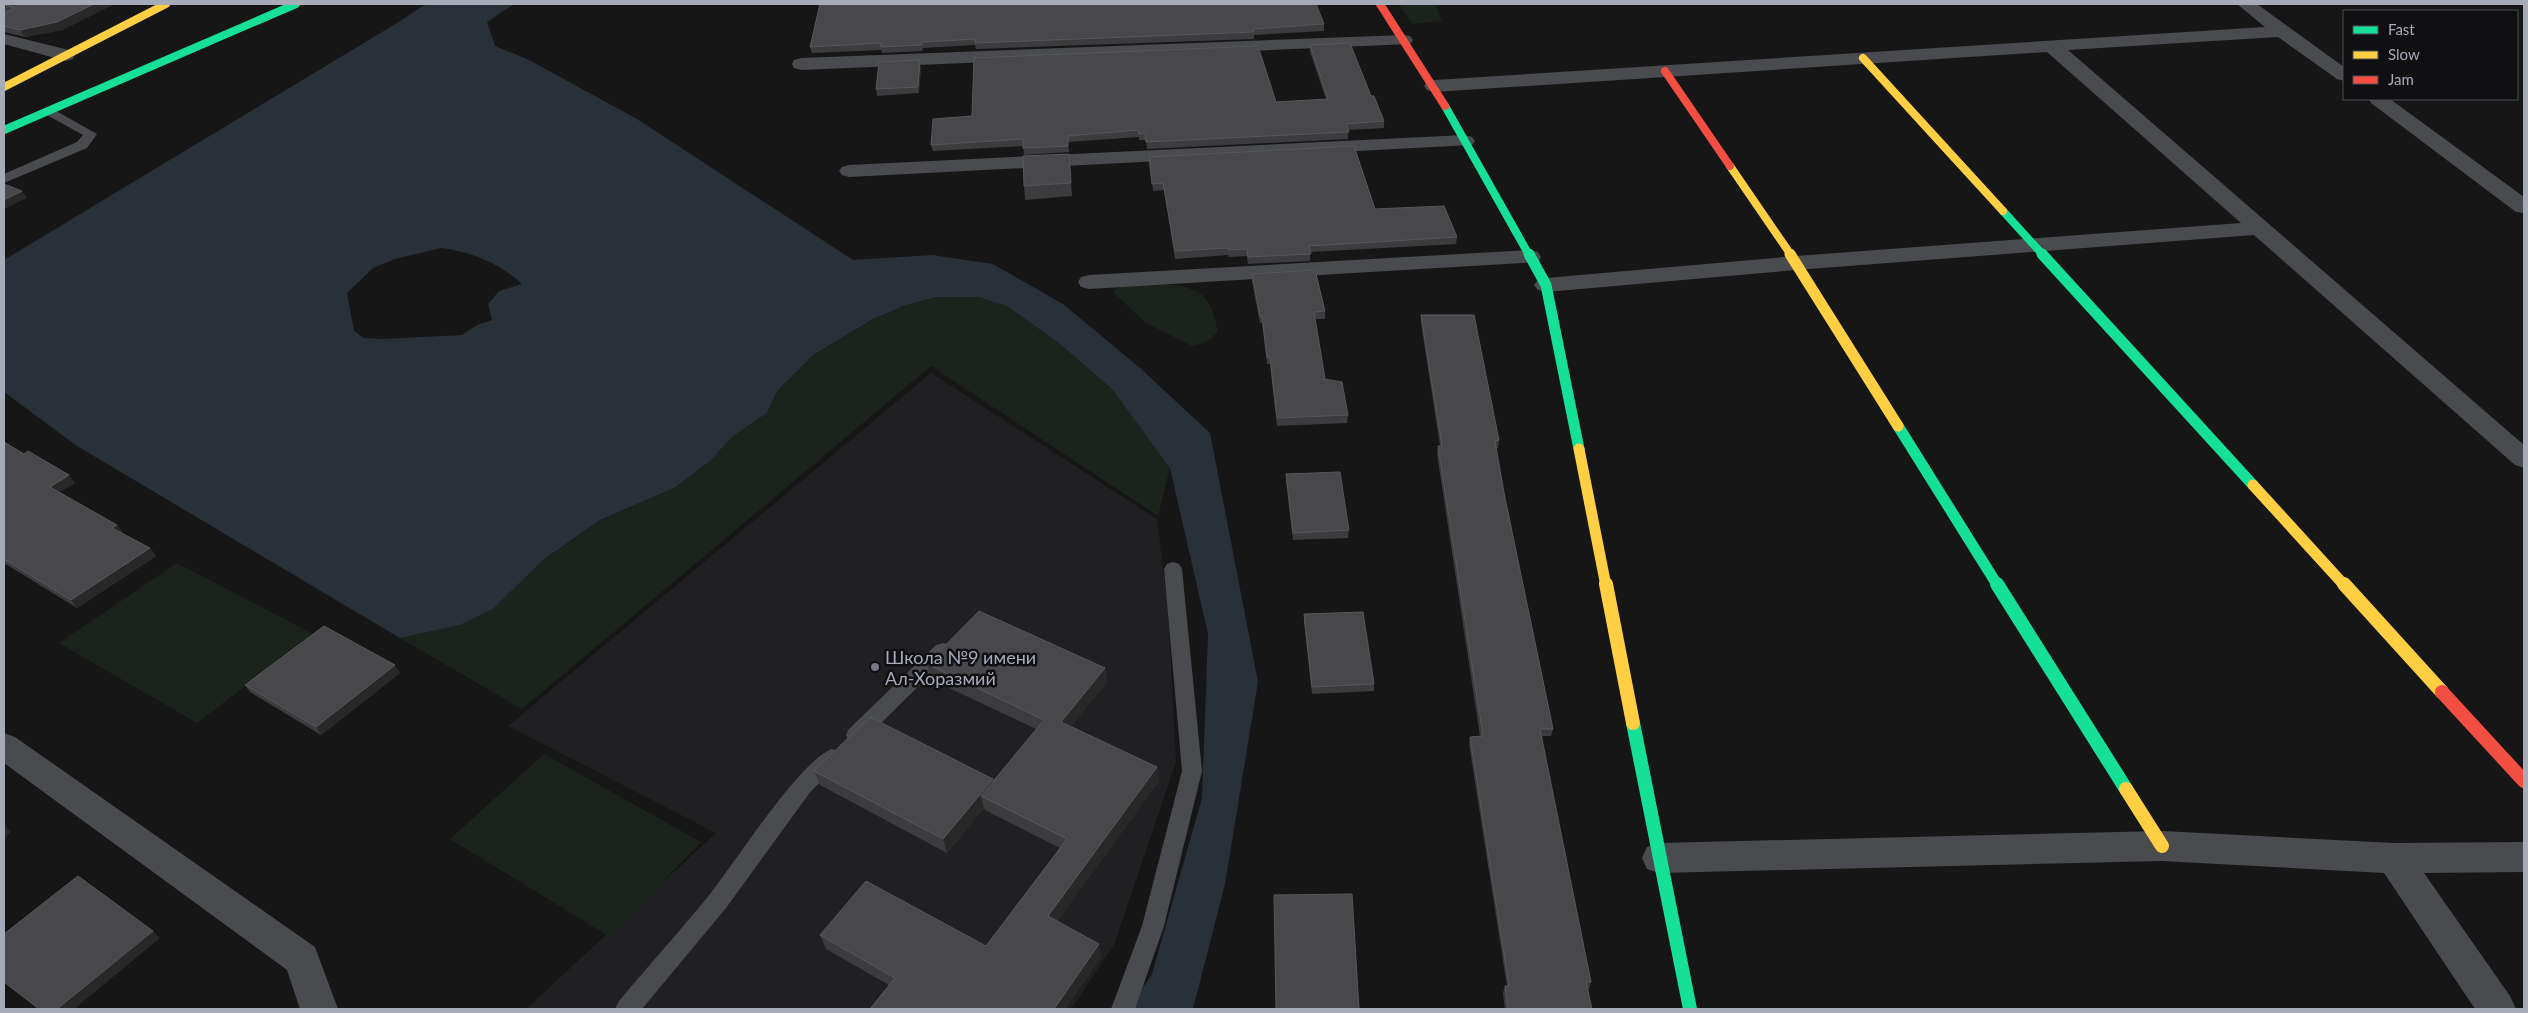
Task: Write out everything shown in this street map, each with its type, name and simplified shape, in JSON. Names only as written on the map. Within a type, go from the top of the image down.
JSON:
[{"type":"street","points":[[4,87],[166,4]]},
{"type":"street","points":[[4,130],[296,4]]},
{"type":"street","points":[[1380,4],[1434,86],[1546,285],[1690,1009]]},
{"type":"street","points":[[2246,4],[2343,74]]},
{"type":"street","points":[[1434,86],[2282,31]]},
{"type":"street","points":[[4,39],[66,55]]},
{"type":"street","points":[[800,64],[1404,40]]},
{"type":"street","points":[[2053,47],[2524,459]]},
{"type":"street","points":[[2318,56],[2343,57]]},
{"type":"street","points":[[1863,58],[2524,782]]},
{"type":"street","points":[[1665,71],[1796,263],[2162,846]]},
{"type":"street","points":[[2379,100],[2524,207]]},
{"type":"street","points":[[849,171],[1465,141]]},
{"type":"street","points":[[1546,285],[1796,263],[2258,228]]},
{"type":"street","points":[[1089,282],[1530,257]]},
{"type":"street","points":[[4,746],[302,959],[319,1009]]},
{"type":"street","points":[[1659,858],[2162,846],[2394,858],[2524,857]]},
{"type":"street","points":[[2394,858],[2497,1009]]},
{"type":"lane","points":[[4,179],[82,145],[88,139],[91,134],[48,110]]},
{"type":"lane","points":[[1123,1009],[1153,926],[1192,772],[1173,569]]},
{"type":"lane","points":[[627,1009],[718,901],[804,785],[954,639]]},
{"type":"shaded area","points":[[426,4],[514,4],[487,22],[495,46],[529,60],[637,119],[853,260],[932,255],[993,264],[1063,304],[1140,368],[1210,433],[1258,682],[1225,884],[1193,1009],[1129,1009],[1152,974],[1202,798],[1208,634],[1170,468],[1112,389],[1060,344],[1007,306],[978,297],[937,297],[906,305],[873,319],[813,355],[777,391],[767,413],[733,436],[710,461],[674,488],[600,520],[543,560],[493,609],[460,625],[400,638],[77,446],[4,392],[4,260]],"holes":[[[441,248],[464,252],[494,264],[522,284],[499,291],[488,304],[492,320],[477,325],[462,335],[383,339],[364,338],[354,331],[347,293],[373,268],[395,259]]]},
{"type":"shaded area","points":[[1399,4],[1435,4],[1442,21],[1412,24]]},
{"type":"shaded area","points":[[1161,284],[1185,287],[1201,294],[1211,308],[1218,332],[1205,343],[1192,346],[1146,323],[1113,292],[1122,286],[1128,285]]},
{"type":"shaded area","points":[[937,297],[978,297],[1007,306],[1060,344],[1112,389],[1170,467],[1158,516],[931,366],[522,709],[400,638],[460,625],[493,609],[543,560],[601,520],[674,488],[710,461],[733,436],[767,413],[777,391],[813,355],[873,319],[906,305]]},
{"type":"shaded area","name":"Школа №9 имени Ал-Хоразмий","points":[[931,373],[1157,519],[1168,608],[1176,762],[1114,945],[1071,1009],[526,1009],[716,833],[508,726]]},
{"type":"shaded area","points":[[177,563],[313,634],[197,723],[59,643]]},
{"type":"shaded area","points":[[544,754],[701,842],[610,937],[450,839]]},
{"type":"building","points":[[4,4],[94,4],[57,22],[20,30],[4,26],[4,13],[15,8]]},
{"type":"building","points":[[820,4],[1316,4],[1324,24],[1253,29],[1254,32],[975,43],[975,39],[922,42],[921,45],[881,47],[881,43],[810,47]]},
{"type":"building","points":[[1350,43],[1371,96],[1374,96],[1384,121],[1346,124],[1349,132],[1146,142],[1145,133],[1139,134],[1138,130],[1068,136],[1068,146],[1023,148],[1023,139],[931,145],[933,119],[972,116],[974,58],[1258,46],[1276,102],[1328,99],[1310,45]]},
{"type":"building","points":[[920,60],[918,87],[876,89],[879,62]]},
{"type":"building","points":[[1354,146],[1375,209],[1444,206],[1457,237],[1309,246],[1311,254],[1248,257],[1247,249],[1228,250],[1228,248],[1175,251],[1163,183],[1152,184],[1149,157]]},
{"type":"building","points":[[1069,154],[1071,183],[1024,186],[1023,156]]},
{"type":"building","points":[[4,184],[22,191],[4,200]]},
{"type":"building","points":[[1315,270],[1325,311],[1314,312],[1325,379],[1342,382],[1348,415],[1277,418],[1270,357],[1267,357],[1262,316],[1260,316],[1252,274]]},
{"type":"building","points":[[1421,315],[1474,315],[1499,440],[1495,441],[1504,493],[1553,729],[1540,729],[1591,982],[1586,982],[1592,1009],[1508,1009],[1505,986],[1509,986],[1470,737],[1483,736],[1438,446],[1442,446]]},
{"type":"building","points":[[4,442],[24,454],[28,451],[69,475],[50,487],[117,525],[112,528],[150,548],[71,600],[4,559]]},
{"type":"building","points":[[1340,472],[1349,530],[1293,533],[1286,474]]},
{"type":"building","points":[[979,611],[1105,668],[1061,722],[1157,767],[1048,916],[1099,944],[1054,1009],[870,1009],[895,978],[820,935],[866,881],[986,946],[1067,839],[981,796],[1044,720],[927,664]]},
{"type":"building","points":[[1363,612],[1374,684],[1312,687],[1304,614]]},
{"type":"building","points":[[324,626],[395,665],[316,727],[245,685]]},
{"type":"building","points":[[870,717],[993,779],[943,839],[814,771]]},
{"type":"building","points":[[78,876],[153,931],[57,1009],[39,1009],[4,982],[4,934]]},
{"type":"building","points":[[1352,894],[1359,1009],[1276,1009],[1274,895]]},
{"type":"traffic: fast","points":[[4,130],[296,4]]},
{"type":"traffic: fast","points":[[1445,106],[1546,285],[1579,449]]},
{"type":"traffic: fast","points":[[2003,211],[2253,485]]},
{"type":"traffic: fast","points":[[1898,426],[2126,789]]},
{"type":"traffic: fast","points":[[1633,723],[1690,1009]]},
{"type":"traffic: slow","points":[[4,87],[166,4]]},
{"type":"traffic: slow","points":[[1863,58],[2003,211]]},
{"type":"traffic: slow","points":[[1730,166],[1796,263],[1898,426]]},
{"type":"traffic: slow","points":[[1579,449],[1633,723]]},
{"type":"traffic: slow","points":[[2253,485],[2442,692]]},
{"type":"traffic: slow","points":[[2126,789],[2162,846]]},
{"type":"traffic: jam","points":[[1380,4],[1445,106]]},
{"type":"traffic: jam","points":[[1665,71],[1730,166]]},
{"type":"traffic: jam","points":[[2442,692],[2524,781]]},
{"type":"place","name":"Школа №9 имени Ал-Хоразмий","points":[[875,667]]}]
